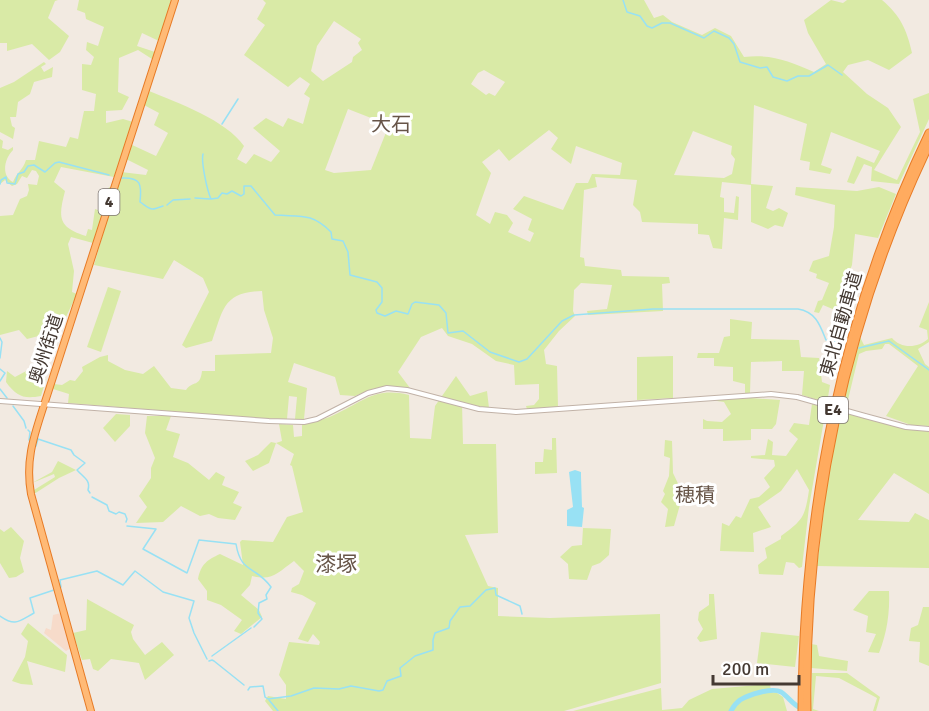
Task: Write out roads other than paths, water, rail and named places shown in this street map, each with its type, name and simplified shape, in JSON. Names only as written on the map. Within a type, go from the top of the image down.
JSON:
[{"type":"highway","name":"奥州街道","points":[[91,711],[28,479],[28,460],[175,0]]},
{"type":"highway","name":"東北自動車道","points":[[807,711],[804,635],[809,558],[819,483],[834,404],[849,344],[875,263],[892,216],[929,134]]},
{"type":"highway","name":"東北自動車道","points":[[802,711],[805,701],[814,557],[833,431],[868,298],[897,219],[929,145]]},
{"type":"street","points":[[0,401],[303,422],[330,414],[368,393],[387,388],[407,390],[479,409],[516,412],[771,394],[797,397],[906,427],[929,429]]},
{"type":"water","points":[[575,470],[581,472],[582,507],[584,508],[582,527],[567,526],[567,510],[573,507],[569,472]]},
{"type":"waterway","points":[[623,0],[627,12],[640,16],[647,26],[652,28],[662,23],[670,23],[704,38],[714,31],[729,38],[734,44],[740,62],[760,68],[767,67],[773,77],[787,81],[798,76],[809,76],[828,65],[842,75]]},
{"type":"waterway","points":[[222,124],[238,99]]},
{"type":"waterway","points":[[203,154],[205,176],[211,199],[232,191],[241,196],[244,194],[244,186],[251,186],[275,215],[311,218],[331,232],[332,239],[343,241],[348,252],[350,275],[377,282],[382,288],[382,302],[376,310],[377,313],[385,316],[396,311],[408,314],[415,302],[439,305],[446,313],[448,333],[463,331],[490,352],[519,362],[527,359],[562,321],[574,315],[653,309],[798,309],[813,316],[826,340],[842,343]]},
{"type":"waterway","points":[[0,184],[1,180],[6,177],[7,183],[15,184],[18,174],[24,172],[28,166],[34,165],[45,172],[59,162],[109,175]]},
{"type":"waterway","points":[[121,178],[133,179],[139,183],[140,202],[147,207],[153,209],[163,206]]},
{"type":"waterway","points":[[195,198],[210,199]]},
{"type":"waterway","points":[[167,205],[173,200],[190,199]]},
{"type":"waterway","points":[[0,338],[2,342],[0,358]]},
{"type":"waterway","points":[[859,348],[889,341],[929,370]]},
{"type":"waterway","points":[[0,369],[5,373],[0,381]]},
{"type":"waterway","points":[[0,389],[7,398]]},
{"type":"waterway","points":[[13,406],[24,421],[26,428]]},
{"type":"waterway","points":[[28,430],[29,440]]},
{"type":"waterway","points":[[36,446],[38,439],[71,450],[85,463],[77,470],[87,481],[90,493]]},
{"type":"waterway","points":[[92,497],[107,505],[109,511],[125,514],[126,522]]},
{"type":"waterway","points":[[127,526],[156,529],[143,549],[187,573],[199,540],[236,544],[238,554],[245,565],[271,587],[266,595],[267,599],[259,603],[258,613],[262,619],[254,627]]},
{"type":"waterway","points":[[61,587],[60,580],[97,571],[123,585],[135,571],[163,592],[194,601],[189,618],[207,659]]},
{"type":"waterway","points":[[248,690],[250,687],[263,686],[265,697],[268,699],[291,696],[314,688],[339,689],[351,686],[383,690],[387,681],[401,676],[400,668],[415,656],[433,650],[435,633],[449,628],[450,621],[460,607],[470,606],[486,590],[495,588],[496,595],[520,606],[522,614]]},
{"type":"waterway","points":[[0,616],[14,622],[21,620],[34,613],[30,598],[54,590]]},
{"type":"waterway","points":[[212,656],[251,628]]},
{"type":"waterway","points":[[209,661],[214,661],[244,685]]},
{"type":"waterway","points":[[731,711],[737,702],[744,698],[772,690],[781,692],[796,706],[803,709]]},
{"type":"waterway","points":[[269,700],[278,711]]},
{"type":"district","name":"大石","points":[[391,124]]},
{"type":"district","name":"穂積","points":[[695,495]]},
{"type":"district","name":"漆塚","points":[[336,564]]}]
